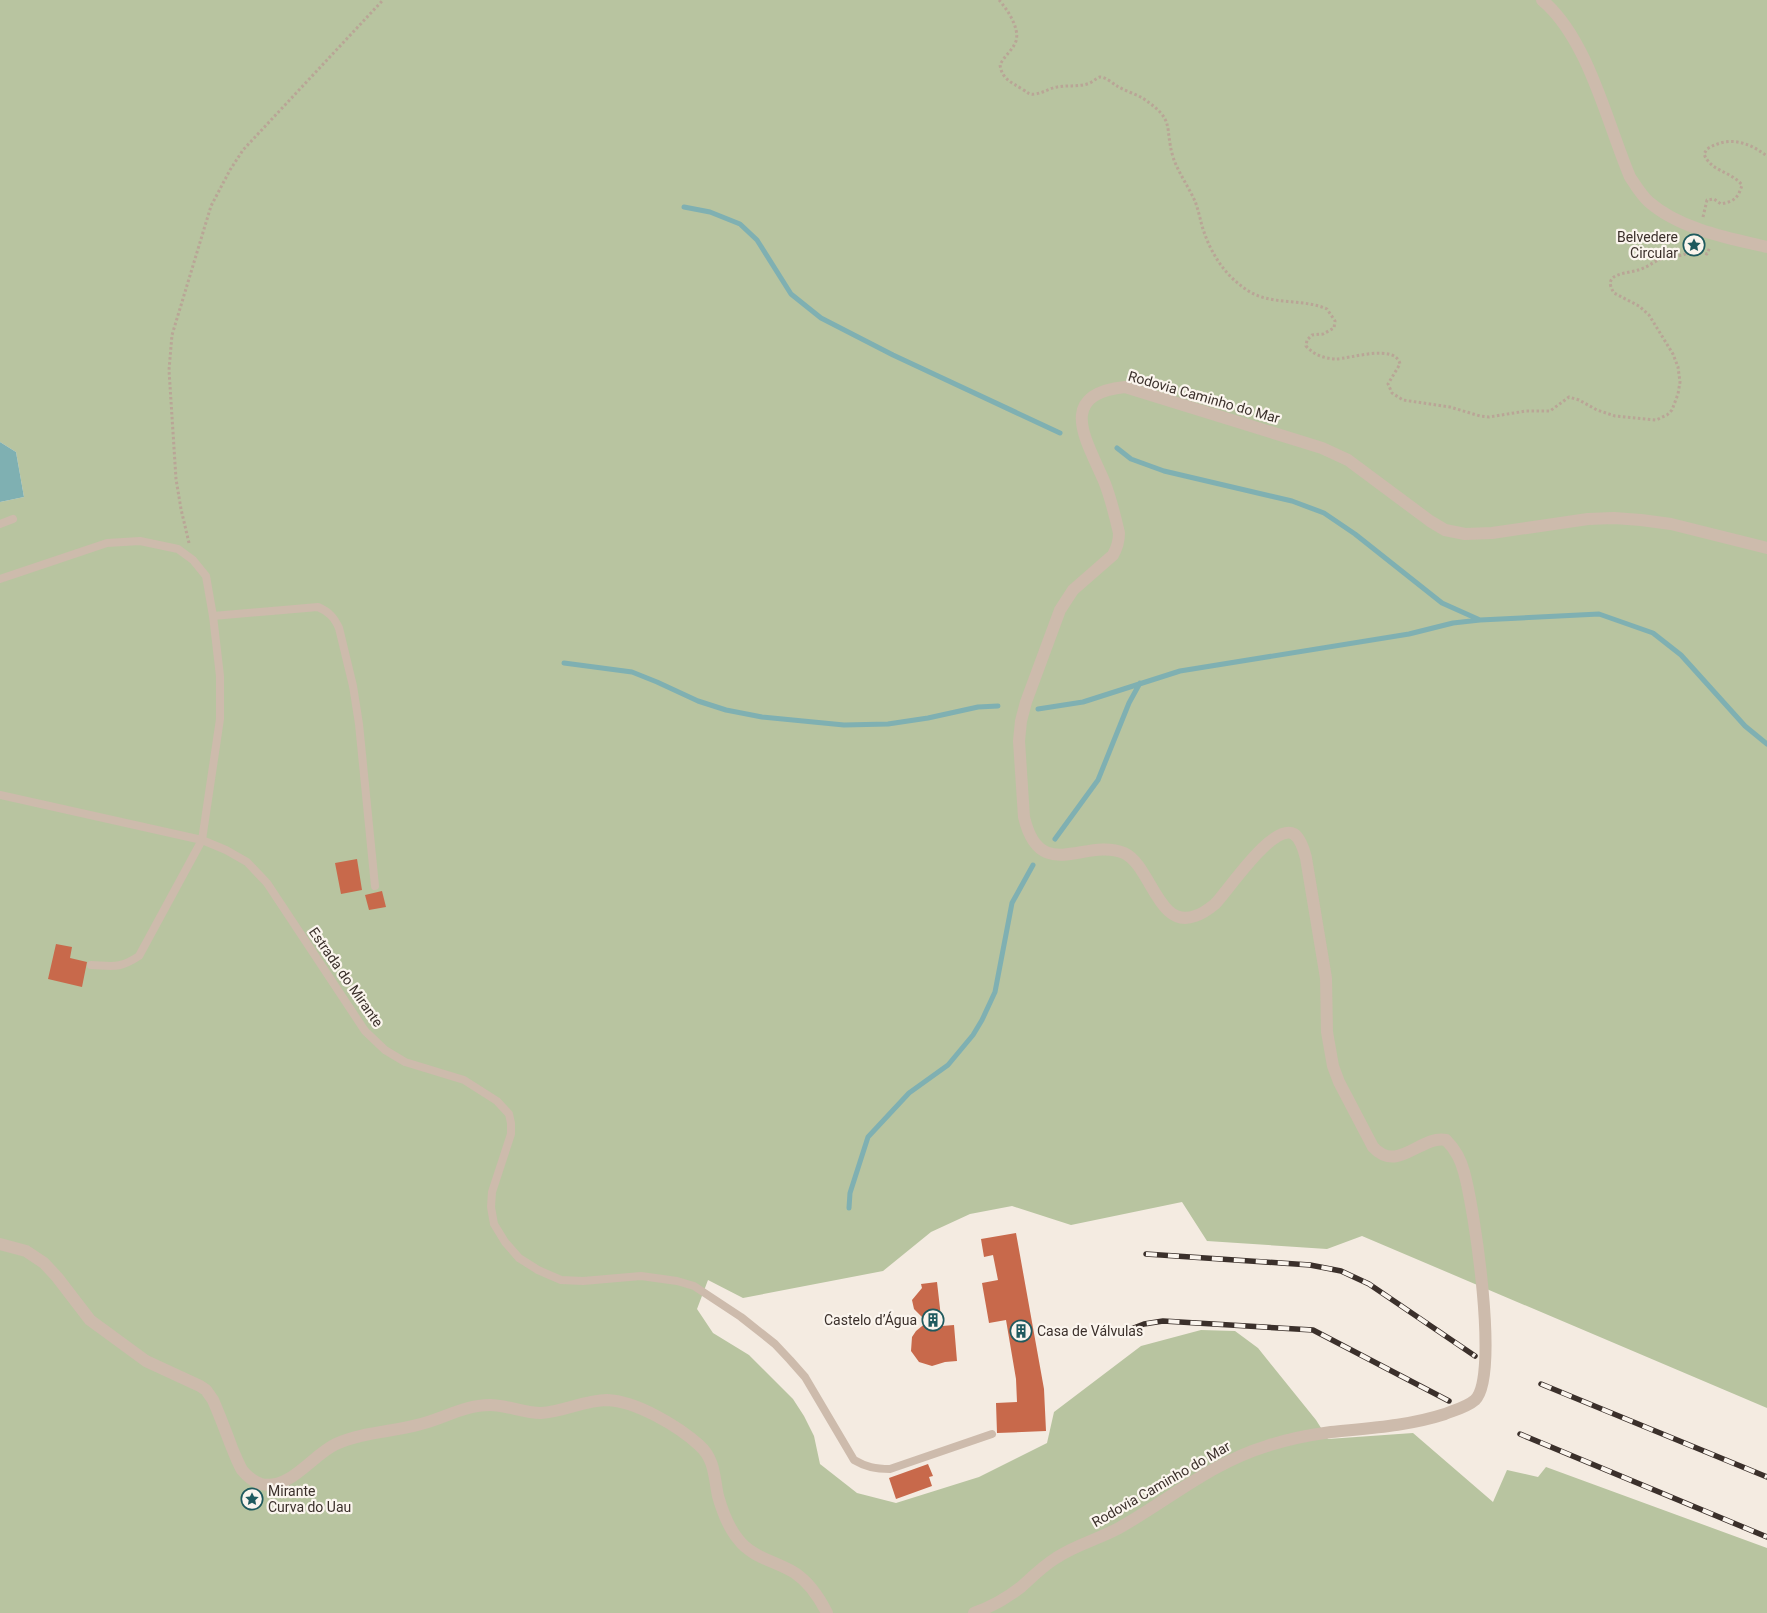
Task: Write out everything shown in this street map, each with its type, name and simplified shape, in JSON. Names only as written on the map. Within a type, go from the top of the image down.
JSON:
[{"type":"street","points":[[1542,0],[1548,5],[1572,37],[1588,68],[1623,160],[1638,189],[1649,202],[1661,211],[1702,230],[1767,247]]},
{"type":"street","name":"Rodovia Caminho do Mar","points":[[974,1613],[1004,1599],[1056,1557],[1119,1528],[1201,1475],[1236,1457],[1292,1439],[1330,1432],[1407,1424],[1457,1410],[1477,1398],[1481,1390],[1485,1371],[1485,1305],[1464,1171],[1458,1156],[1446,1140],[1438,1138],[1405,1155],[1393,1157],[1385,1156],[1378,1152],[1373,1147],[1339,1082],[1327,1032],[1326,978],[1306,858],[1301,843],[1294,834],[1285,833],[1272,839],[1209,908],[1193,917],[1180,917],[1170,913],[1163,906],[1143,870],[1124,853],[1113,850],[1051,854],[1038,847],[1027,829],[1024,817],[1019,741],[1021,721],[1026,702],[1060,610],[1073,590],[1113,555],[1119,540],[1119,533],[1108,492],[1086,444],[1081,426],[1081,415],[1085,405],[1097,393],[1110,388],[1125,387],[1322,448],[1348,460],[1430,521],[1451,532],[1465,534],[1492,533],[1588,519],[1614,518],[1671,524],[1767,548]]},
{"type":"street","points":[[0,1244],[26,1251],[44,1263],[90,1320],[146,1362],[206,1390],[213,1400],[242,1470],[253,1480],[270,1485],[284,1482],[298,1473],[316,1456],[345,1440],[423,1424],[460,1410],[474,1407],[491,1405],[541,1412],[607,1400],[626,1404],[672,1424],[700,1446],[709,1458],[715,1471],[718,1495],[733,1534],[743,1546],[755,1554],[795,1573],[805,1581],[818,1596],[827,1613]]},
{"type":"lane","points":[[0,524],[13,519]]},
{"type":"lane","points":[[0,579],[107,543],[140,541],[178,549],[193,560],[206,576],[220,676],[220,719],[202,840],[139,956],[125,964],[115,966],[91,965]]},
{"type":"lane","points":[[213,616],[318,607],[329,612],[335,620],[339,628],[353,686],[359,724],[375,886]]},
{"type":"lane","name":"Estrada do Mirante","points":[[0,795],[202,840],[226,850],[247,862],[267,883],[365,1031],[385,1050],[404,1062],[464,1080],[497,1100],[509,1114],[511,1123],[510,1134],[492,1192],[491,1208],[494,1224],[505,1242],[519,1258],[538,1270],[561,1280],[583,1281],[641,1276],[677,1280],[694,1286],[741,1317],[775,1344],[805,1377],[854,1460],[865,1467],[876,1470],[890,1469],[992,1434]]},
{"type":"path","points":[[193,560],[176,479],[169,370],[172,336],[211,206],[243,150],[383,0]]},
{"type":"path","points":[[999,0],[1006,9],[1016,33],[1016,41],[1000,65],[1001,71],[1010,83],[1028,94],[1036,94],[1057,87],[1081,86],[1101,77],[1142,98],[1158,110],[1166,118],[1172,155],[1196,203],[1207,241],[1229,276],[1248,291],[1274,300],[1310,303],[1327,309],[1335,321],[1334,328],[1323,334],[1315,334],[1309,337],[1306,343],[1306,346],[1317,355],[1334,359],[1372,353],[1396,355],[1400,364],[1388,384],[1392,393],[1403,400],[1450,407],[1488,417],[1526,411],[1550,411],[1569,397],[1579,400],[1596,410],[1615,416],[1656,420],[1667,415],[1672,410],[1680,382],[1678,367],[1673,354],[1649,315],[1639,306],[1614,294],[1611,284],[1618,274],[1638,270],[1666,257],[1682,256],[1692,248],[1707,254]]},
{"type":"path","points":[[1702,230],[1707,200],[1714,199],[1721,204],[1732,202],[1738,197],[1742,185],[1736,178],[1707,162],[1704,154],[1707,150],[1724,141],[1737,141],[1760,150],[1767,156]]},
{"type":"green space","points":[[0,0],[1767,0],[1767,1408],[1362,1236],[1327,1249],[1207,1241],[1182,1202],[1071,1225],[1012,1206],[970,1214],[931,1232],[883,1271],[743,1298],[708,1280],[697,1309],[713,1333],[749,1355],[793,1399],[814,1436],[820,1464],[857,1493],[896,1503],[979,1477],[1047,1443],[1054,1412],[1141,1346],[1201,1330],[1235,1331],[1258,1348],[1316,1420],[1328,1439],[1413,1433],[1493,1502],[1507,1470],[1538,1477],[1546,1467],[1767,1548],[1767,1613],[0,1613],[0,502],[24,497],[16,452],[0,442]]},
{"type":"water","points":[[0,442],[16,452],[24,497],[0,502]]},
{"type":"building","points":[[357,859],[362,890],[341,894],[335,863]]},
{"type":"building","points":[[382,891],[386,907],[369,910],[365,895]]},
{"type":"building","points":[[56,944],[72,947],[70,958],[87,962],[82,987],[48,979]]},
{"type":"building","name":"Casa de Válvulas","points":[[1016,1233],[1044,1389],[1046,1431],[997,1433],[996,1403],[1017,1402],[1016,1379],[1006,1320],[989,1323],[982,1283],[998,1280],[993,1255],[984,1257],[981,1239]]},
{"type":"building","name":"Castelo d’Água","points":[[937,1282],[942,1326],[954,1325],[957,1361],[932,1366],[919,1362],[911,1351],[912,1337],[927,1322],[914,1309],[912,1300],[922,1288],[921,1284]]},
{"type":"building","points":[[928,1464],[933,1476],[929,1477],[932,1486],[896,1499],[889,1478]]},
{"type":"waterway","points":[[684,207],[710,212],[740,224],[757,240],[791,294],[821,318],[893,355],[1060,433]]},
{"type":"waterway","points":[[1117,448],[1131,459],[1164,471],[1292,501],[1324,513],[1355,534],[1442,603],[1480,620],[1599,614],[1653,633],[1681,655],[1745,726],[1767,744]]},
{"type":"waterway","points":[[1038,709],[1083,702],[1180,671],[1409,634],[1453,623],[1480,620]]},
{"type":"waterway","points":[[564,663],[632,672],[698,701],[726,710],[762,717],[844,725],[888,724],[928,718],[978,707],[998,706]]},
{"type":"waterway","points":[[1055,839],[1098,780],[1129,703],[1140,683]]},
{"type":"waterway","points":[[849,1208],[850,1193],[868,1137],[909,1093],[948,1065],[973,1035],[982,1020],[995,992],[1012,903],[1033,865]]},
{"type":"railway","points":[[1146,1254],[1310,1265],[1341,1271],[1369,1284],[1475,1356]]},
{"type":"railway","points":[[1126,1331],[1144,1324],[1163,1321],[1313,1330],[1449,1401]]},
{"type":"railway","points":[[1541,1384],[1767,1477]]},
{"type":"railway","points":[[1520,1434],[1767,1537]]},
{"type":"place","name":"Belvedere Circular","points":[[1694,245]]},
{"type":"place","name":"Castelo d’Água","points":[[933,1320]]},
{"type":"place","name":"Casa de Válvulas","points":[[1021,1331]]},
{"type":"place","name":"Mirante Curva do Uau","points":[[252,1499]]}]
